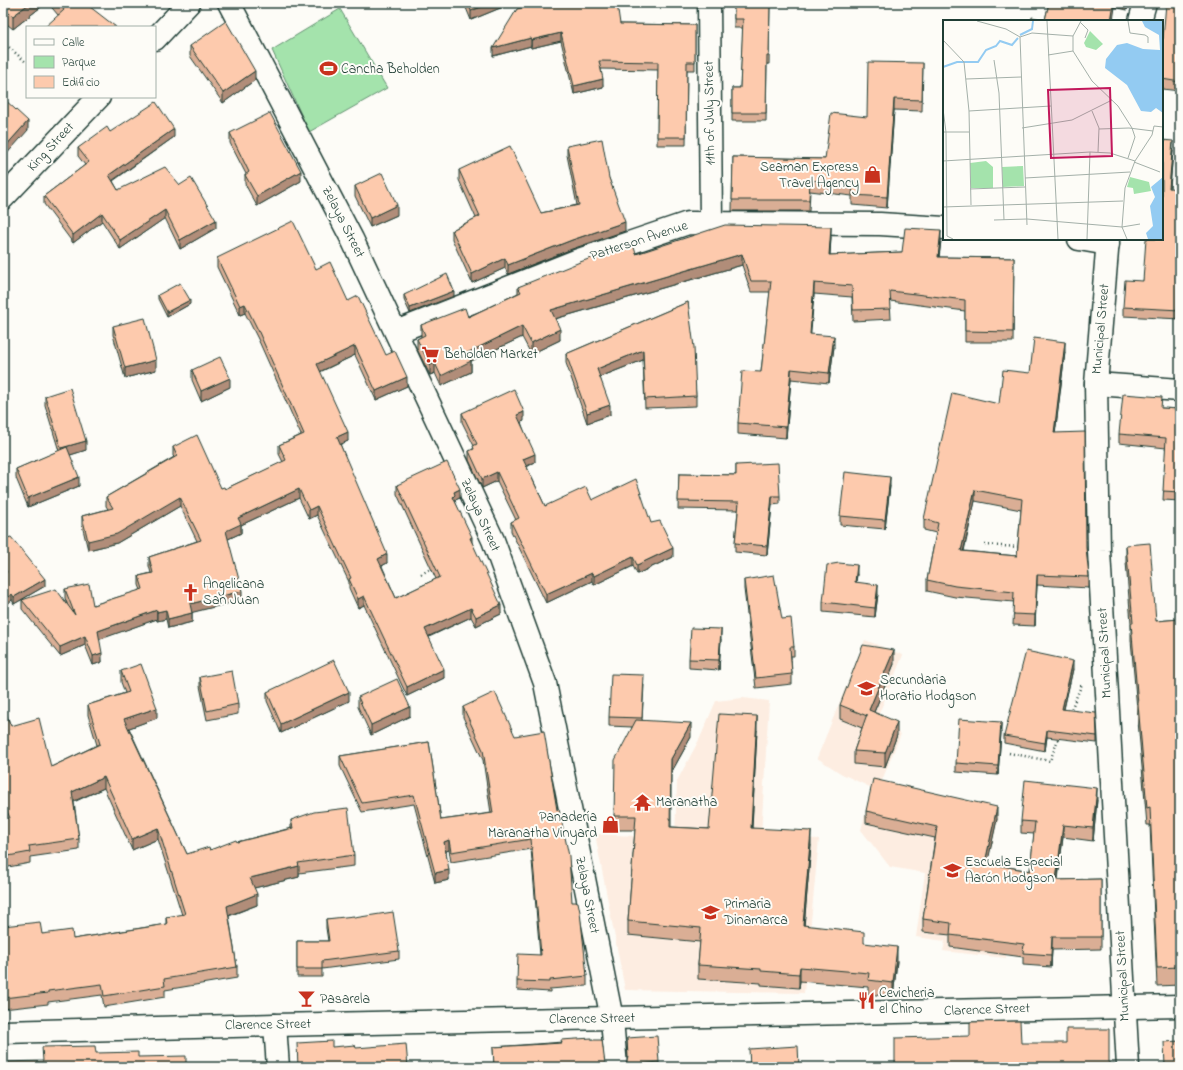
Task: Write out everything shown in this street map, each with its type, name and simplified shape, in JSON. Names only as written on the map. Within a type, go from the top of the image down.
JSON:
[{"type":"street","points":[[156,38],[189,3]]},
{"type":"street","name":"Zelaya Street","points":[[229,3],[352,239],[396,332],[492,540],[545,682],[612,1019],[616,1067]]},
{"type":"street","name":"11th of July Street","points":[[709,3],[711,224]]},
{"type":"street","points":[[1140,20],[1145,3]]},
{"type":"street","name":"King Street","points":[[3,198],[98,98]]},
{"type":"street","name":"Patterson Avenue","points":[[396,332],[576,261],[688,223],[880,224],[943,228]]},
{"type":"street","points":[[1089,240],[1108,242]]},
{"type":"street","name":"Municipal Street","points":[[1108,242],[1096,384],[1099,551],[1128,1067]]},
{"type":"street","points":[[1096,384],[1180,390]]},
{"type":"street","name":"Clarence Street","points":[[3,1032],[275,1025],[951,1012],[1125,1006],[1180,1006]]},
{"type":"street","points":[[275,1025],[278,1067]]},
{"type":"path","points":[[3,42],[26,62]]},
{"type":"path","points":[[985,545],[1023,547]]},
{"type":"path","points":[[421,574],[435,567]]},
{"type":"path","points":[[1067,718],[1088,668],[1106,674]]},
{"type":"path","points":[[1009,754],[1050,761],[1061,732]]},
{"type":"shaded area","name":"Escuela Especial Aarón Hodgson","points":[[865,640],[903,655],[876,721],[901,734],[878,790],[999,817],[987,867],[1016,876],[1006,958],[943,951],[945,941],[916,937],[925,873],[890,867],[861,830],[872,788],[842,774],[817,758]]},
{"type":"shaded area","name":"Primaria Dinamarca","points":[[743,698],[769,701],[761,836],[819,839],[804,993],[625,990],[595,834],[675,838],[677,781],[700,738],[716,701]]},
{"type":"green space","name":"Cancha Beholden","points":[[340,9],[387,88],[309,132],[272,50]]},
{"type":"building","points":[[3,3],[30,3],[13,16],[3,9]]},
{"type":"building","points":[[59,3],[85,3],[115,26],[46,26],[64,10]]},
{"type":"building","points":[[468,3],[490,3],[471,11]]},
{"type":"building","points":[[541,3],[617,3],[620,24],[695,25],[695,62],[687,62],[686,137],[657,137],[658,62],[599,61],[603,79],[574,86],[561,33],[531,40],[531,38],[493,48],[517,9]]},
{"type":"building","points":[[734,3],[770,3],[766,113],[732,113],[732,88],[740,88],[743,19],[734,19]]},
{"type":"building","points":[[1049,3],[1114,3],[1111,20],[1045,20]]},
{"type":"building","points":[[1166,3],[1180,3],[1180,82],[1163,79],[1163,39]]},
{"type":"building","points":[[1032,17],[1045,20],[1031,20]]},
{"type":"building","points":[[226,21],[255,71],[223,93],[190,46]]},
{"type":"building","points":[[868,62],[923,63],[922,100],[894,99],[887,197],[852,195],[853,185],[810,180],[809,200],[732,200],[733,157],[825,159],[831,113],[867,117]]},
{"type":"building","points":[[3,98],[28,121],[3,149]]},
{"type":"building","points":[[156,102],[174,129],[109,175],[118,190],[165,167],[180,185],[191,178],[216,220],[180,240],[165,210],[120,240],[102,213],[73,235],[44,196],[89,162],[78,148],[107,127],[110,132]]},
{"type":"building","points":[[270,113],[301,171],[257,196],[245,175],[249,172],[230,133]]},
{"type":"building","points":[[602,139],[609,178],[625,222],[572,240],[508,265],[505,258],[472,274],[452,230],[480,216],[459,170],[510,146],[541,213],[579,205],[567,146]]},
{"type":"building","points":[[1163,140],[1173,141],[1169,188],[1180,189],[1180,228],[1176,279],[1180,279],[1180,310],[1123,307],[1125,280],[1143,281],[1146,240],[1163,240]]},
{"type":"building","points":[[382,173],[397,205],[370,218],[355,186]]},
{"type":"building","points":[[293,221],[316,269],[330,262],[348,301],[358,296],[386,355],[395,351],[407,377],[376,391],[355,346],[317,364],[348,432],[337,437],[387,554],[378,559],[396,598],[440,577],[397,485],[447,462],[460,489],[454,492],[455,495],[453,497],[501,605],[476,617],[471,608],[425,629],[444,669],[407,687],[364,596],[358,599],[349,579],[351,578],[317,506],[309,510],[299,489],[238,518],[241,524],[226,531],[242,591],[190,604],[192,613],[168,619],[166,610],[157,612],[157,610],[98,631],[102,653],[93,656],[85,636],[60,647],[22,600],[56,589],[75,615],[65,589],[89,584],[93,605],[143,589],[139,576],[153,573],[149,557],[201,540],[180,497],[117,534],[88,541],[82,516],[113,508],[106,497],[177,456],[173,447],[197,435],[221,488],[224,487],[225,489],[286,460],[279,445],[304,434],[258,330],[245,304],[240,306],[217,258]]},
{"type":"building","points":[[725,225],[831,227],[829,255],[902,252],[905,228],[941,230],[938,257],[1014,258],[1013,332],[965,331],[965,300],[890,291],[891,309],[853,310],[852,286],[814,283],[810,334],[834,336],[829,373],[791,369],[786,427],[738,423],[742,371],[761,372],[771,281],[751,281],[742,254],[551,310],[560,329],[531,343],[522,326],[467,353],[471,361],[441,376],[435,363],[430,365],[417,339],[425,335],[421,325],[465,308],[468,317],[521,292],[518,287],[580,262],[633,244],[636,254]]},
{"type":"building","points":[[447,274],[454,291],[410,308],[404,295]]},
{"type":"building","points":[[180,283],[190,300],[167,312],[158,295]]},
{"type":"building","points":[[688,302],[694,347],[696,396],[645,399],[643,350],[597,369],[610,405],[587,413],[566,354]]},
{"type":"building","points":[[145,318],[156,360],[125,368],[113,326]]},
{"type":"building","points":[[1034,338],[1065,342],[1054,433],[1085,432],[1086,548],[1089,577],[1037,575],[1035,615],[1013,614],[1014,592],[955,586],[927,580],[938,523],[924,519],[952,393],[999,404],[1003,370],[1030,373]],"holes":[[[975,490],[1022,499],[1017,556],[961,551]]]},
{"type":"building","points":[[220,357],[230,378],[201,391],[192,370]]},
{"type":"building","points":[[70,388],[86,441],[61,448],[45,396]]},
{"type":"building","points":[[514,389],[524,412],[517,415],[535,454],[523,459],[545,506],[586,487],[592,500],[636,479],[651,523],[660,521],[673,548],[637,565],[633,557],[594,576],[592,573],[546,594],[511,522],[519,518],[497,472],[482,479],[469,451],[474,449],[473,446],[477,444],[462,413]]},
{"type":"building","points":[[1123,394],[1162,397],[1161,408],[1180,409],[1180,492],[1163,491],[1166,438],[1119,434]]},
{"type":"building","points":[[67,447],[79,477],[28,498],[16,469]]},
{"type":"building","points":[[778,463],[780,496],[772,496],[767,546],[735,543],[739,502],[678,501],[679,474],[736,475],[736,465]]},
{"type":"building","points":[[845,472],[890,477],[885,520],[840,516]]},
{"type":"building","points":[[11,537],[45,579],[14,597],[12,594],[3,601],[3,575],[7,572],[3,567],[3,539]]},
{"type":"building","points":[[1150,543],[1156,621],[1180,619],[1180,967],[1157,968],[1150,807],[1147,808],[1131,623],[1133,623],[1126,545]]},
{"type":"building","points":[[839,563],[857,565],[855,582],[878,585],[875,608],[823,602],[827,565]]},
{"type":"building","points":[[774,575],[782,619],[791,618],[794,647],[790,647],[792,674],[756,678],[744,580]]},
{"type":"building","points":[[691,628],[721,629],[719,660],[689,659]]},
{"type":"building","points":[[863,645],[894,650],[869,710],[897,722],[885,753],[854,751],[866,716],[840,705]]},
{"type":"building","points":[[1026,651],[1073,661],[1062,709],[1096,713],[1097,736],[1047,730],[1045,743],[1004,736]]},
{"type":"building","points":[[334,660],[349,692],[281,724],[267,692]]},
{"type":"building","points":[[141,664],[157,708],[124,719],[187,854],[209,847],[210,850],[236,840],[237,842],[293,828],[291,820],[314,812],[348,808],[354,855],[298,863],[299,866],[250,878],[257,894],[227,906],[237,967],[164,979],[165,986],[104,996],[102,984],[48,991],[48,993],[3,998],[3,926],[40,922],[42,934],[72,930],[73,939],[167,924],[166,917],[185,914],[158,828],[132,839],[104,777],[72,792],[79,839],[29,846],[30,852],[3,857],[3,819],[10,818],[3,801],[3,707],[11,726],[39,718],[51,767],[100,744],[88,705],[129,692],[121,671]]},
{"type":"building","points":[[232,671],[238,704],[207,711],[200,677]]},
{"type":"building","points":[[611,674],[644,675],[642,718],[609,717]]},
{"type":"building","points":[[397,679],[410,707],[371,725],[358,697]]},
{"type":"building","points":[[495,692],[515,736],[544,731],[557,810],[559,809],[569,856],[572,902],[578,902],[580,912],[587,976],[550,980],[550,982],[517,981],[518,954],[541,955],[531,839],[451,852],[449,840],[444,842],[449,870],[435,873],[414,795],[362,803],[340,756],[429,742],[441,820],[493,813],[483,750],[463,707]]},
{"type":"building","name":"Primaria Dinamarca","points":[[719,714],[757,716],[751,828],[811,831],[803,925],[864,932],[864,943],[897,947],[893,983],[868,980],[869,973],[800,967],[799,974],[761,971],[761,969],[698,965],[701,928],[628,921],[636,816],[614,816],[615,760],[636,720],[691,723],[671,759],[670,827],[709,829]]},
{"type":"building","points":[[959,719],[1001,722],[998,766],[956,763]]},
{"type":"building","points":[[873,779],[997,807],[985,863],[1030,871],[1035,822],[1021,821],[1025,780],[1097,788],[1093,828],[1063,825],[1056,880],[1101,879],[1101,937],[1052,937],[1051,955],[1023,953],[1024,944],[950,935],[951,923],[923,919],[937,827],[866,811]]},
{"type":"building","points":[[393,912],[399,951],[322,961],[322,969],[297,969],[297,941],[329,941],[326,919],[354,916],[354,918]]},
{"type":"building","points":[[1020,1021],[1021,1043],[1066,1043],[1066,1029],[1109,1029],[1109,1067],[895,1067],[895,1038],[970,1036],[970,1022]]},
{"type":"building","points":[[657,1036],[659,1062],[626,1065],[628,1057],[627,1038]]},
{"type":"building","points":[[592,1038],[592,1040],[602,1040],[605,1064],[567,1067],[494,1067],[493,1047],[562,1043],[561,1040]]},
{"type":"building","points":[[332,1041],[332,1047],[355,1045],[356,1048],[406,1044],[408,1067],[298,1067],[297,1043]]},
{"type":"building","points":[[1180,1041],[1180,1067],[1165,1067],[1164,1042]]},
{"type":"building","points":[[95,1046],[96,1053],[138,1052],[138,1057],[186,1056],[186,1067],[3,1067],[3,1062],[43,1061],[42,1047]]},
{"type":"building","points":[[798,1046],[799,1067],[750,1067],[749,1049]]},
{"type":"place","name":"Cancha Beholden","points":[[328,69]]},
{"type":"place","name":"Seaman Express Travel Agency","points":[[872,175]]},
{"type":"place","name":"Beholden Market","points":[[431,354]]},
{"type":"place","name":"Angelicana San Juan","points":[[190,592]]},
{"type":"place","name":"Secundaria Horatio Hodgson","points":[[867,688]]},
{"type":"place","name":"Maranatha","points":[[643,802]]},
{"type":"place","name":"Panadería Maranatha Vinyard","points":[[610,825]]},
{"type":"place","name":"Escuela Especial Aarón Hodgson","points":[[952,870]]},
{"type":"place","name":"Primaria Dinamarca","points":[[711,912]]},
{"type":"place","name":"Pasarela","points":[[307,999]]},
{"type":"place","name":"Cevicheria el Chino","points":[[866,1001]]}]
